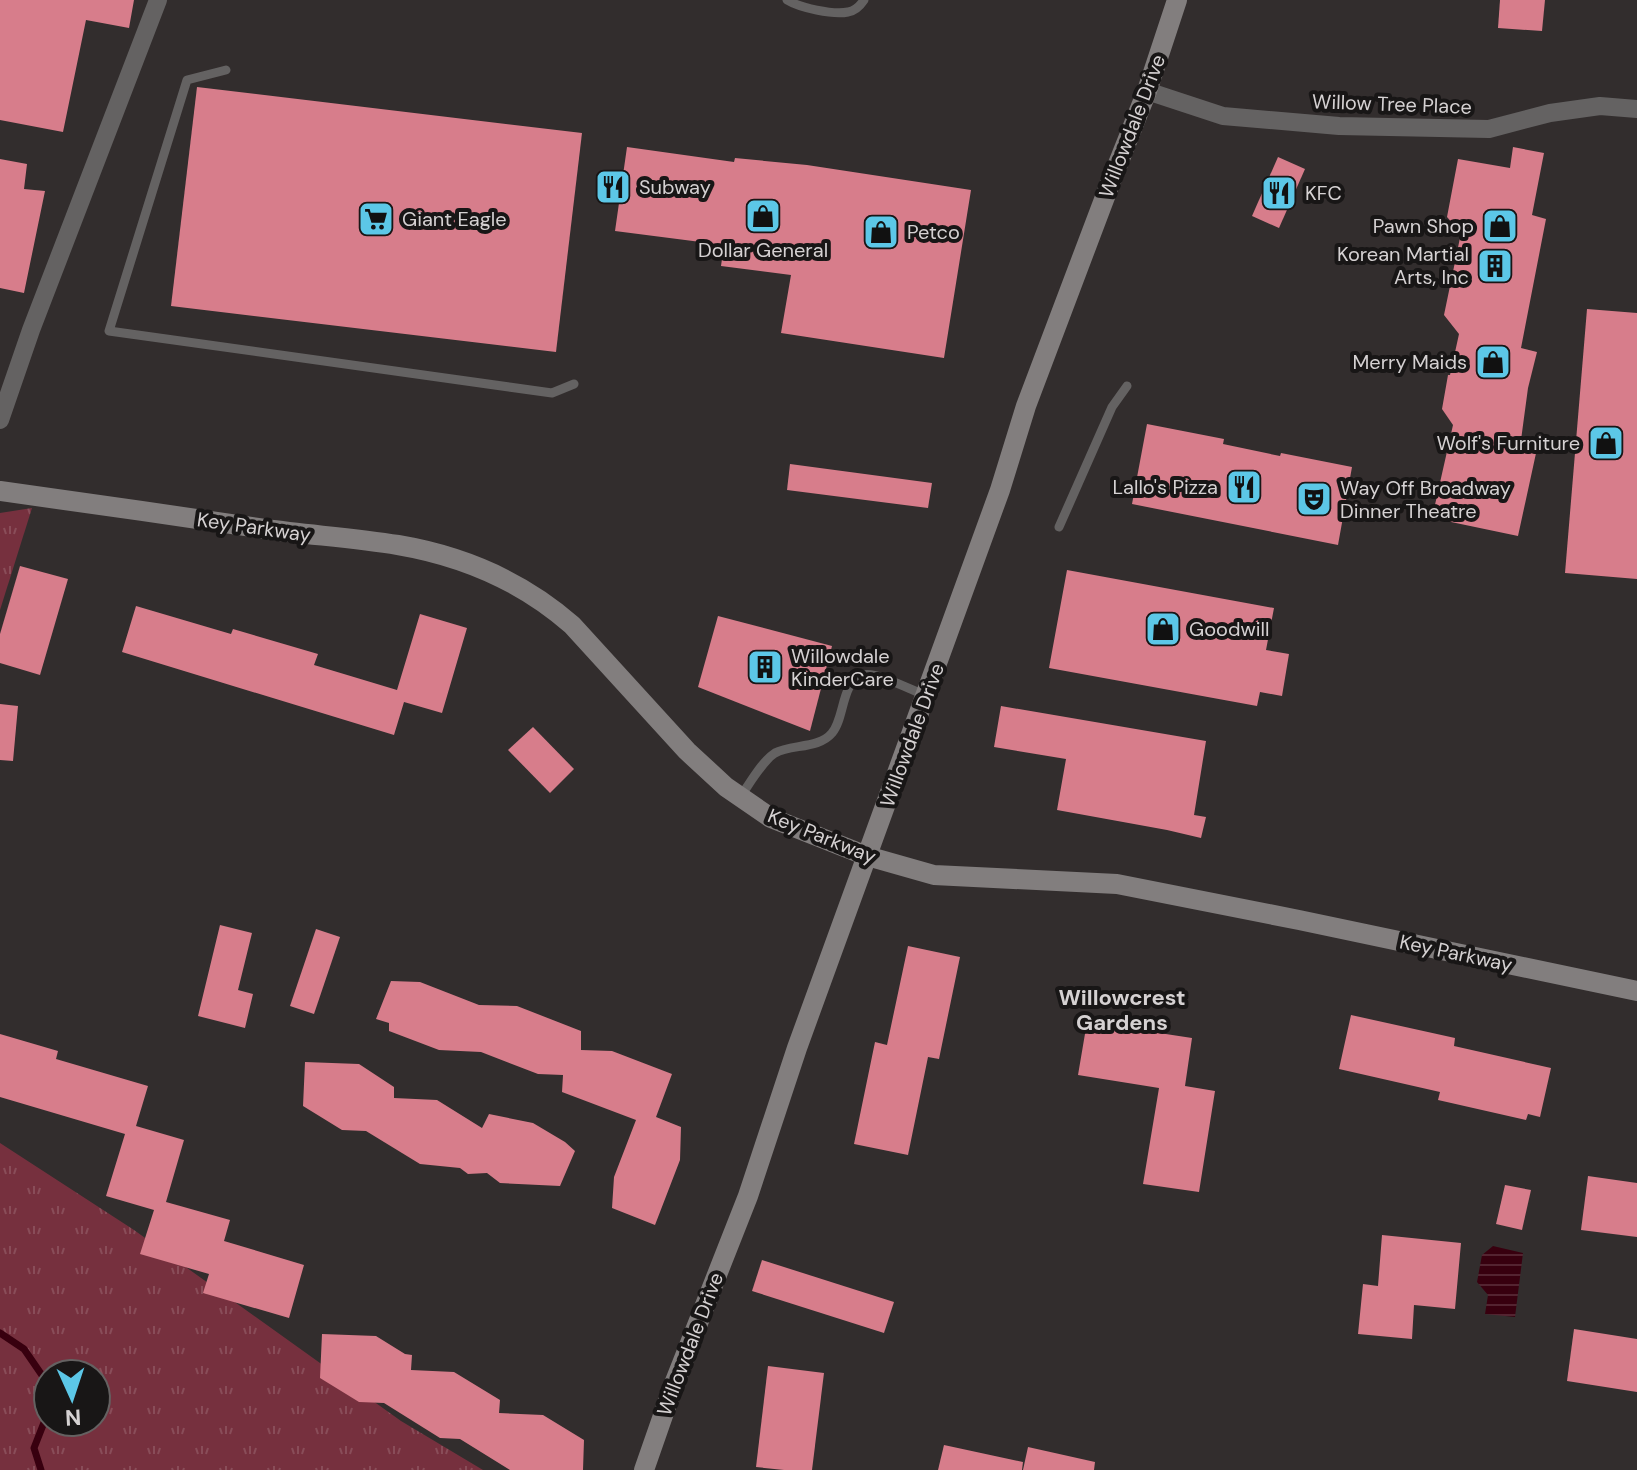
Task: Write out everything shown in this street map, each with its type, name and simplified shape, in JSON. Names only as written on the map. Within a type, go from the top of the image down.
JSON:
[{"type":"street","points":[[0,420],[31,330],[158,0]]},
{"type":"street","name":"Willowdale Drive","points":[[644,1470],[674,1384],[748,1196],[797,1048],[1000,490],[1026,406],[1147,91],[1177,0]]},
{"type":"street","name":"Willow Tree Place","points":[[1147,91],[1223,116],[1339,126],[1489,129],[1550,113],[1600,106],[1637,109]]},
{"type":"street","name":"Key Parkway","points":[[0,491],[399,545],[488,571],[519,586],[572,625],[687,751],[726,787],[771,818],[867,856],[934,875],[1117,884],[1637,991]]},
{"type":"lane","points":[[787,0],[847,13],[864,0]]},
{"type":"lane","points":[[226,70],[187,80],[109,331],[552,393],[574,384]]},
{"type":"lane","points":[[1059,527],[1112,407],[1127,386]]},
{"type":"lane","points":[[740,797],[770,756],[824,739],[834,732],[850,684],[859,675],[871,674],[927,696]]},
{"type":"green space","points":[[32,508],[0,610],[0,513]]},
{"type":"green space","points":[[0,1143],[134,1230],[401,1421],[483,1470],[0,1470]]},
{"type":"shaded area","points":[[1493,1246],[1523,1253],[1515,1317],[1485,1314],[1488,1295],[1477,1282],[1482,1255]]},
{"type":"building","points":[[0,0],[134,0],[129,28],[86,20],[63,132],[0,120]]},
{"type":"building","points":[[1500,0],[1545,0],[1542,31],[1498,28]]},
{"type":"building","name":"Giant Eagle","points":[[197,87],[582,133],[556,352],[171,306]]},
{"type":"building","name":"Petco","points":[[627,147],[734,162],[735,158],[807,165],[971,190],[944,358],[781,333],[791,275],[721,266],[724,245],[615,231]]},
{"type":"building","points":[[1513,147],[1544,153],[1532,215],[1546,219],[1521,348],[1537,352],[1528,388],[1521,440],[1538,444],[1518,536],[1432,518],[1453,425],[1442,409],[1459,334],[1444,315],[1461,233],[1447,217],[1458,159],[1510,168]]},
{"type":"building","name":"KFC","points":[[1278,157],[1305,169],[1279,228],[1252,216]]},
{"type":"building","points":[[0,159],[27,164],[24,189],[45,191],[24,293],[0,288]]},
{"type":"building","name":"Wolf's Furniture","points":[[1587,309],[1637,313],[1637,579],[1565,573]]},
{"type":"building","points":[[1147,424],[1224,439],[1223,444],[1280,456],[1281,453],[1352,467],[1338,545],[1132,504]]},
{"type":"building","points":[[790,464],[932,483],[928,508],[787,490]]},
{"type":"building","points":[[20,566],[68,579],[40,675],[0,663],[0,634]]},
{"type":"building","name":"Goodwill","points":[[1067,570],[1274,608],[1266,650],[1289,654],[1282,696],[1260,692],[1257,706],[1049,668]]},
{"type":"building","points":[[136,606],[231,634],[233,629],[318,654],[314,665],[397,690],[420,614],[467,628],[442,713],[404,702],[394,735],[122,652]]},
{"type":"building","name":"Willowdale KinderCare","points":[[718,616],[832,646],[810,731],[698,687]]},
{"type":"building","points":[[0,704],[18,706],[13,761],[0,760]]},
{"type":"building","points":[[1001,706],[1206,741],[1194,815],[1206,817],[1201,838],[1057,810],[1066,759],[994,747]]},
{"type":"building","points":[[533,727],[574,769],[550,793],[508,750]]},
{"type":"building","points":[[220,925],[252,933],[238,990],[253,994],[245,1028],[198,1016]]},
{"type":"building","points":[[316,929],[340,937],[314,1014],[290,1006]]},
{"type":"building","points":[[908,946],[960,957],[939,1059],[928,1057],[908,1155],[854,1144],[875,1042],[887,1045]]},
{"type":"building","points":[[391,981],[420,982],[479,1005],[517,1006],[581,1031],[581,1050],[612,1051],[672,1074],[656,1117],[681,1127],[680,1160],[655,1225],[612,1208],[614,1177],[636,1120],[562,1092],[563,1075],[538,1074],[481,1052],[439,1050],[389,1031],[389,1023],[376,1019]]},
{"type":"building","points":[[1351,1015],[1455,1038],[1454,1046],[1551,1068],[1540,1117],[1528,1114],[1526,1120],[1438,1100],[1440,1092],[1339,1069]]},
{"type":"building","points":[[1087,1022],[1192,1038],[1185,1086],[1215,1091],[1199,1192],[1143,1184],[1159,1088],[1078,1075]]},
{"type":"building","points":[[0,1034],[58,1051],[56,1059],[148,1086],[136,1126],[184,1140],[166,1202],[230,1220],[224,1241],[304,1265],[289,1318],[203,1293],[209,1274],[140,1254],[154,1210],[106,1196],[125,1134],[0,1097]]},
{"type":"building","points":[[305,1062],[359,1064],[394,1087],[394,1098],[437,1100],[482,1128],[489,1114],[533,1123],[575,1151],[560,1186],[500,1183],[487,1173],[468,1174],[460,1168],[420,1164],[366,1131],[342,1130],[303,1106]]},
{"type":"building","points":[[1588,1176],[1637,1183],[1637,1237],[1581,1230]]},
{"type":"building","points":[[1505,1185],[1531,1190],[1522,1230],[1496,1224]]},
{"type":"building","points":[[1382,1235],[1461,1243],[1455,1309],[1414,1305],[1412,1339],[1358,1334],[1363,1284],[1378,1286]]},
{"type":"building","points":[[762,1260],[894,1302],[884,1333],[752,1291]]},
{"type":"building","points":[[1574,1329],[1637,1339],[1637,1392],[1567,1381]]},
{"type":"building","points":[[322,1334],[376,1336],[412,1355],[411,1370],[454,1372],[500,1400],[499,1413],[543,1415],[584,1440],[583,1470],[510,1470],[460,1439],[440,1438],[384,1403],[359,1402],[320,1378]]},
{"type":"building","points":[[768,1366],[824,1373],[812,1470],[756,1467]]},
{"type":"building","points":[[944,1445],[1023,1462],[1022,1470],[938,1470]]},
{"type":"building","points":[[1028,1447],[1095,1462],[1094,1470],[1023,1470]]},
{"type":"waterway","points":[[0,1333],[24,1349],[46,1381],[45,1420],[34,1448],[41,1470]]},
{"type":"place","name":"Subway","points":[[613,187]]},
{"type":"place","name":"KFC","points":[[1279,193]]},
{"type":"place","name":"Dollar General","points":[[763,216]]},
{"type":"place","name":"Giant Eagle","points":[[376,219]]},
{"type":"place","name":"Pawn Shop","points":[[1500,226]]},
{"type":"place","name":"Petco","points":[[881,232]]},
{"type":"place","name":"Korean Martial Arts, Inc","points":[[1495,266]]},
{"type":"place","name":"Merry Maids","points":[[1493,362]]},
{"type":"place","name":"Wolf's Furniture","points":[[1606,443]]},
{"type":"place","name":"Lallo's Pizza","points":[[1244,487]]},
{"type":"place","name":"Way Off Broadway Dinner Theatre","points":[[1314,499]]},
{"type":"place","name":"Goodwill","points":[[1163,629]]},
{"type":"place","name":"Willowdale KinderCare","points":[[765,667]]},
{"type":"district","name":"Willowcrest Gardens","points":[[1122,1010]]}]
